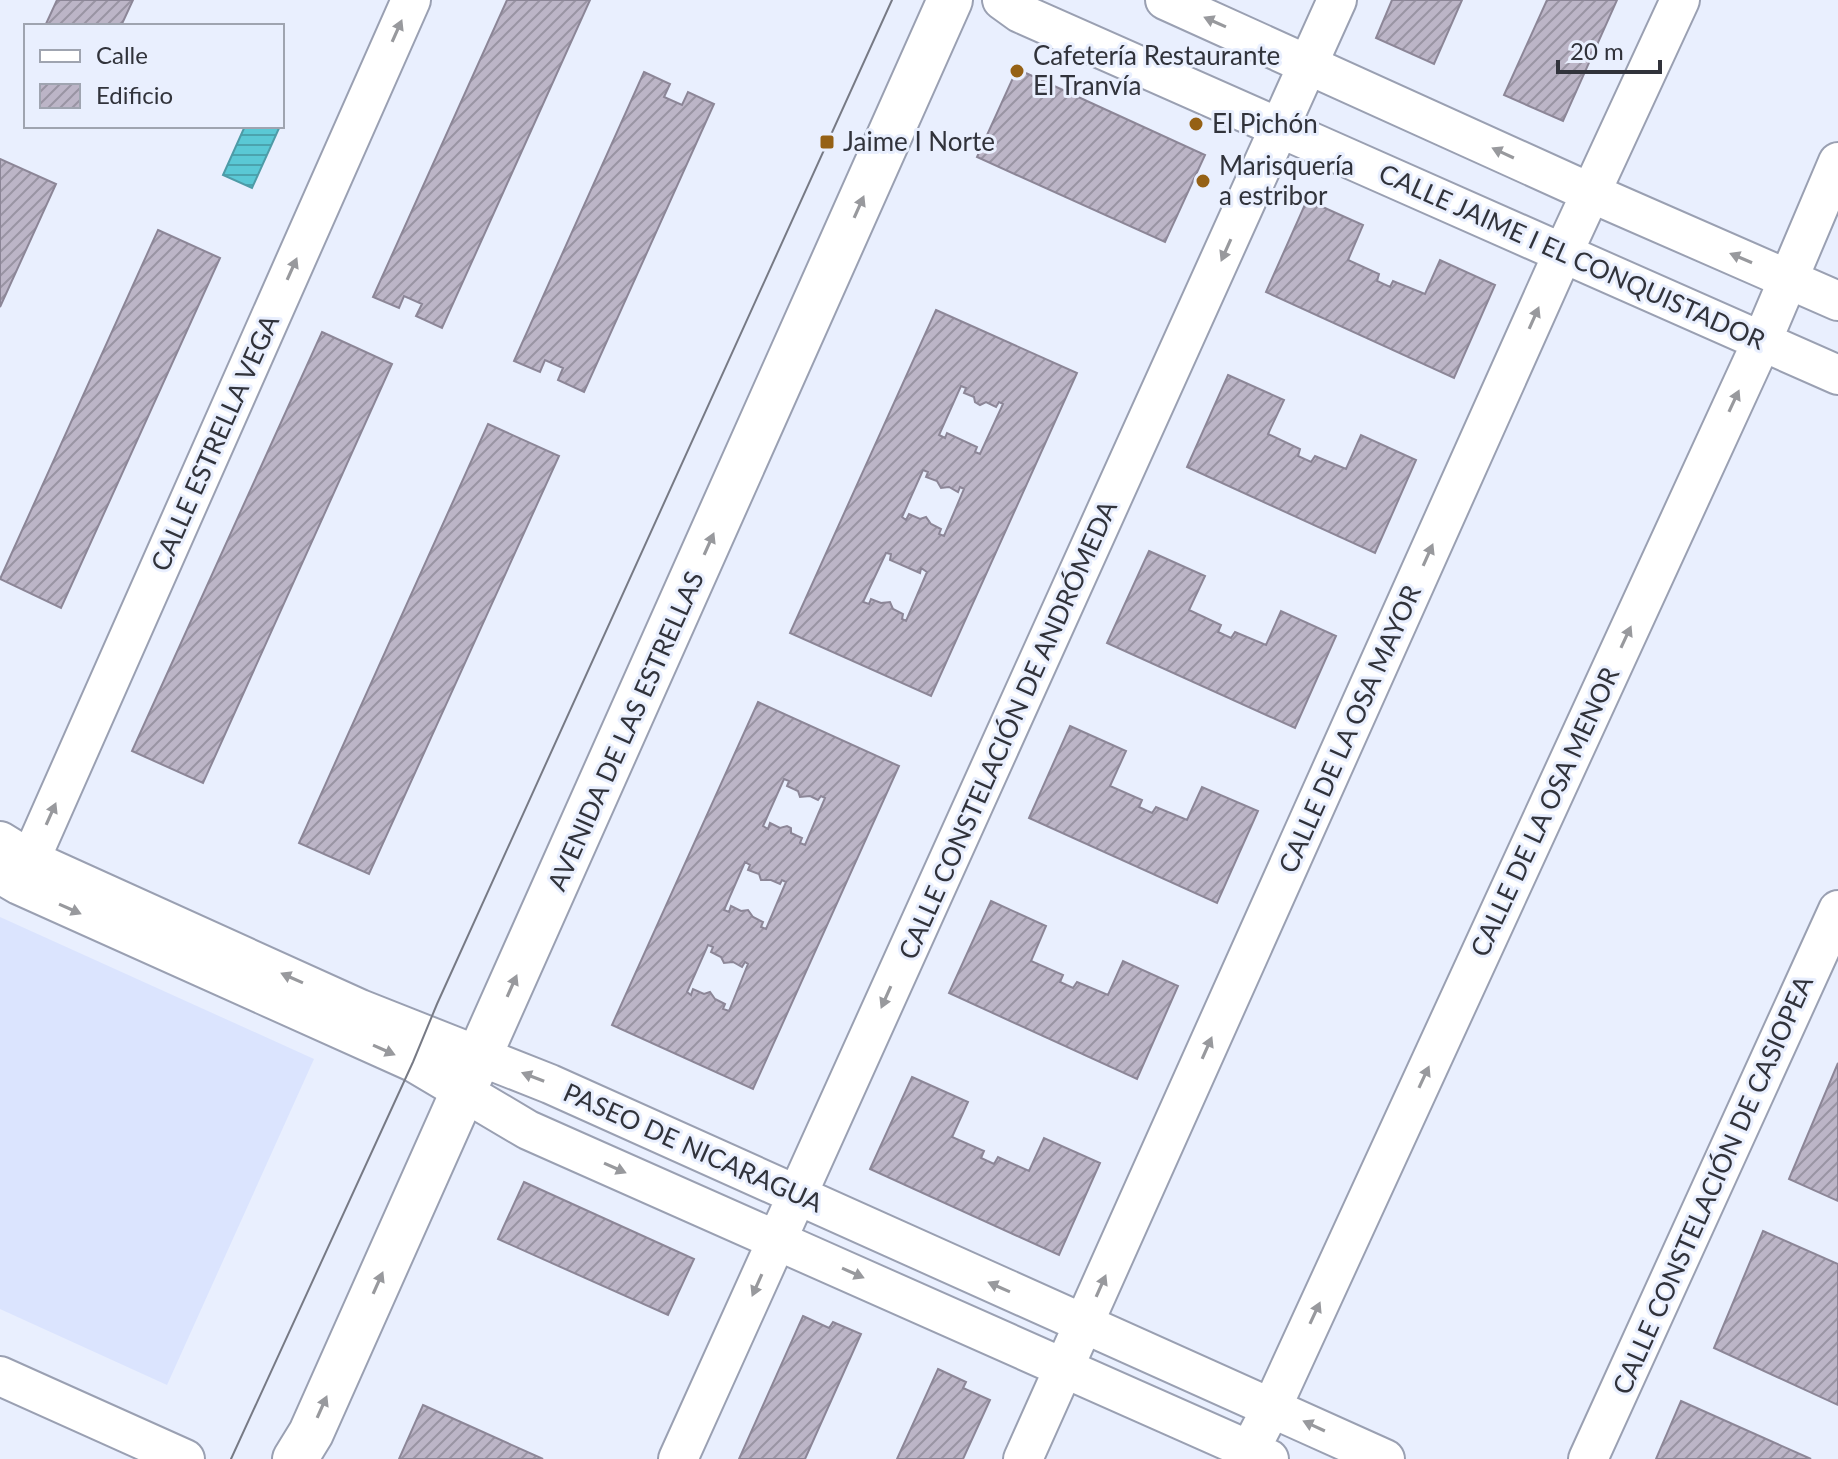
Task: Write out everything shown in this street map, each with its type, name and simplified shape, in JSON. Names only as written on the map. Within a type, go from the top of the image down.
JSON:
[{"type":"street","name":"CALLE ESTRELLA VEGA","points":[[12,865],[411,0]]},
{"type":"street","name":"AVENIDA DE LAS ESTRELLAS","points":[[295,1459],[311,1433],[472,1075],[950,0]]},
{"type":"street","name":"CALLE JAIME I EL CONQUISTADOR","points":[[1002,0],[1020,13],[1838,375]]},
{"type":"street","points":[[1165,0],[1838,301]]},
{"type":"street","name":"CALLE CONSTELACIÓN DE ANDRÓMEDA","points":[[678,1459],[1337,0]]},
{"type":"street","name":"CALLE DE LA OSA MAYOR","points":[[1023,1459],[1563,253],[1680,0]]},
{"type":"street","name":"CALLE DE LA OSA MENOR","points":[[1254,1456],[1272,1407],[1762,341],[1838,162]]},
{"type":"street","name":"PASEO DE NICARAGUA","points":[[12,865],[413,1062],[564,1090],[1385,1459]]},
{"type":"street","name":"CALLE CONSTELACIÓN DE CASIOPEA","points":[[1588,1459],[1838,910]]},
{"type":"street","name":"PASEO DE NICARAGUA","points":[[472,1075],[528,1130],[1065,1367],[1254,1456]]},
{"type":"street","points":[[0,1376],[185,1459]]},
{"type":"shaded area","points":[[0,917],[314,1059],[167,1385],[0,1309]]},
{"type":"water","points":[[244,128],[279,128],[252,188],[223,175]]},
{"type":"building","points":[[57,0],[133,0],[122,24],[46,24]]},
{"type":"building","points":[[507,0],[590,0],[442,328],[416,316],[422,304],[404,296],[399,308],[373,297]]},
{"type":"building","points":[[1392,0],[1462,0],[1434,64],[1376,38]]},
{"type":"building","points":[[1547,0],[1617,0],[1563,121],[1504,95]]},
{"type":"building","points":[[1017,69],[1205,155],[1165,242],[977,157]]},
{"type":"building","points":[[644,72],[670,84],[664,97],[682,105],[688,92],[714,104],[584,392],[558,380],[563,368],[545,360],[540,372],[514,361]]},
{"type":"building","points":[[0,159],[56,184],[0,307]]},
{"type":"building","points":[[1307,200],[1363,225],[1348,260],[1379,274],[1377,281],[1390,287],[1393,281],[1425,294],[1440,260],[1495,285],[1454,378],[1266,292]]},
{"type":"building","points":[[158,230],[220,258],[61,608],[0,579]]},
{"type":"building","points":[[936,310],[1077,373],[931,696],[790,633]],"holes":[[[961,386],[966,388],[964,393],[974,397],[980,405],[986,402],[996,407],[999,402],[1003,404],[980,454],[975,452],[977,447],[947,433],[945,438],[939,435]],[[923,470],[928,472],[926,477],[937,481],[941,488],[949,487],[958,492],[960,487],[964,489],[944,536],[939,534],[941,529],[926,517],[920,519],[909,514],[906,520],[902,517]],[[886,553],[891,554],[890,560],[920,573],[921,568],[927,572],[906,621],[890,602],[871,599],[869,604],[863,602]]]},
{"type":"building","points":[[322,332],[392,364],[203,783],[132,751]]},
{"type":"building","points":[[1228,375],[1284,400],[1268,434],[1300,449],[1298,456],[1311,462],[1315,456],[1346,469],[1361,435],[1416,460],[1375,553],[1187,467]]},
{"type":"building","points":[[488,424],[559,456],[369,874],[299,843]]},
{"type":"building","points":[[1149,551],[1205,576],[1189,610],[1221,625],[1218,632],[1231,638],[1235,632],[1266,645],[1281,611],[1336,636],[1295,728],[1107,643]]},
{"type":"building","points":[[758,702],[899,766],[753,1089],[612,1025]],"holes":[[[784,779],[789,781],[787,786],[798,791],[800,797],[825,798],[805,845],[800,843],[802,838],[791,833],[791,828],[787,826],[780,828],[770,823],[768,829],[763,826]],[[745,862],[750,865],[748,870],[759,874],[761,880],[780,884],[782,880],[786,882],[766,929],[761,927],[763,922],[748,910],[741,911],[731,906],[729,912],[724,910]],[[708,945],[713,947],[711,952],[721,957],[724,963],[733,962],[742,967],[745,962],[748,964],[729,1011],[723,1009],[725,1004],[710,992],[704,994],[693,989],[691,995],[687,992]]]},
{"type":"building","points":[[1070,726],[1126,751],[1110,786],[1142,800],[1139,807],[1152,813],[1156,807],[1187,820],[1202,787],[1258,811],[1217,903],[1029,818]]},
{"type":"building","points":[[991,901],[1046,926],[1031,961],[1063,975],[1060,982],[1073,988],[1077,982],[1108,995],[1123,961],[1178,986],[1137,1079],[949,993]]},
{"type":"building","points":[[1838,1063],[1838,1201],[1789,1179]]},
{"type":"building","points":[[912,1077],[968,1102],[952,1137],[984,1151],[981,1158],[994,1164],[998,1157],[1029,1171],[1044,1138],[1100,1163],[1059,1255],[870,1169]]},
{"type":"building","points":[[524,1182],[694,1259],[668,1315],[498,1239]]},
{"type":"building","points":[[1763,1231],[1838,1264],[1838,1405],[1714,1348]]},
{"type":"building","points":[[803,1316],[829,1328],[833,1322],[861,1334],[805,1459],[739,1459]]},
{"type":"building","points":[[938,1369],[966,1382],[963,1388],[990,1400],[963,1459],[897,1459]]},
{"type":"building","points":[[1681,1401],[1811,1459],[1656,1459]]},
{"type":"building","points":[[423,1405],[543,1459],[399,1459]]},
{"type":"tram line","points":[[231,1459],[892,0]]},
{"type":"place","name":"Cafetería Restaurante El Tranvía","points":[[1017,71]]},
{"type":"place","name":"El Pichón","points":[[1196,124]]},
{"type":"place","name":"Jaime I Norte","points":[[827,142]]},
{"type":"place","name":"Marisquería a estribor","points":[[1203,181]]}]
